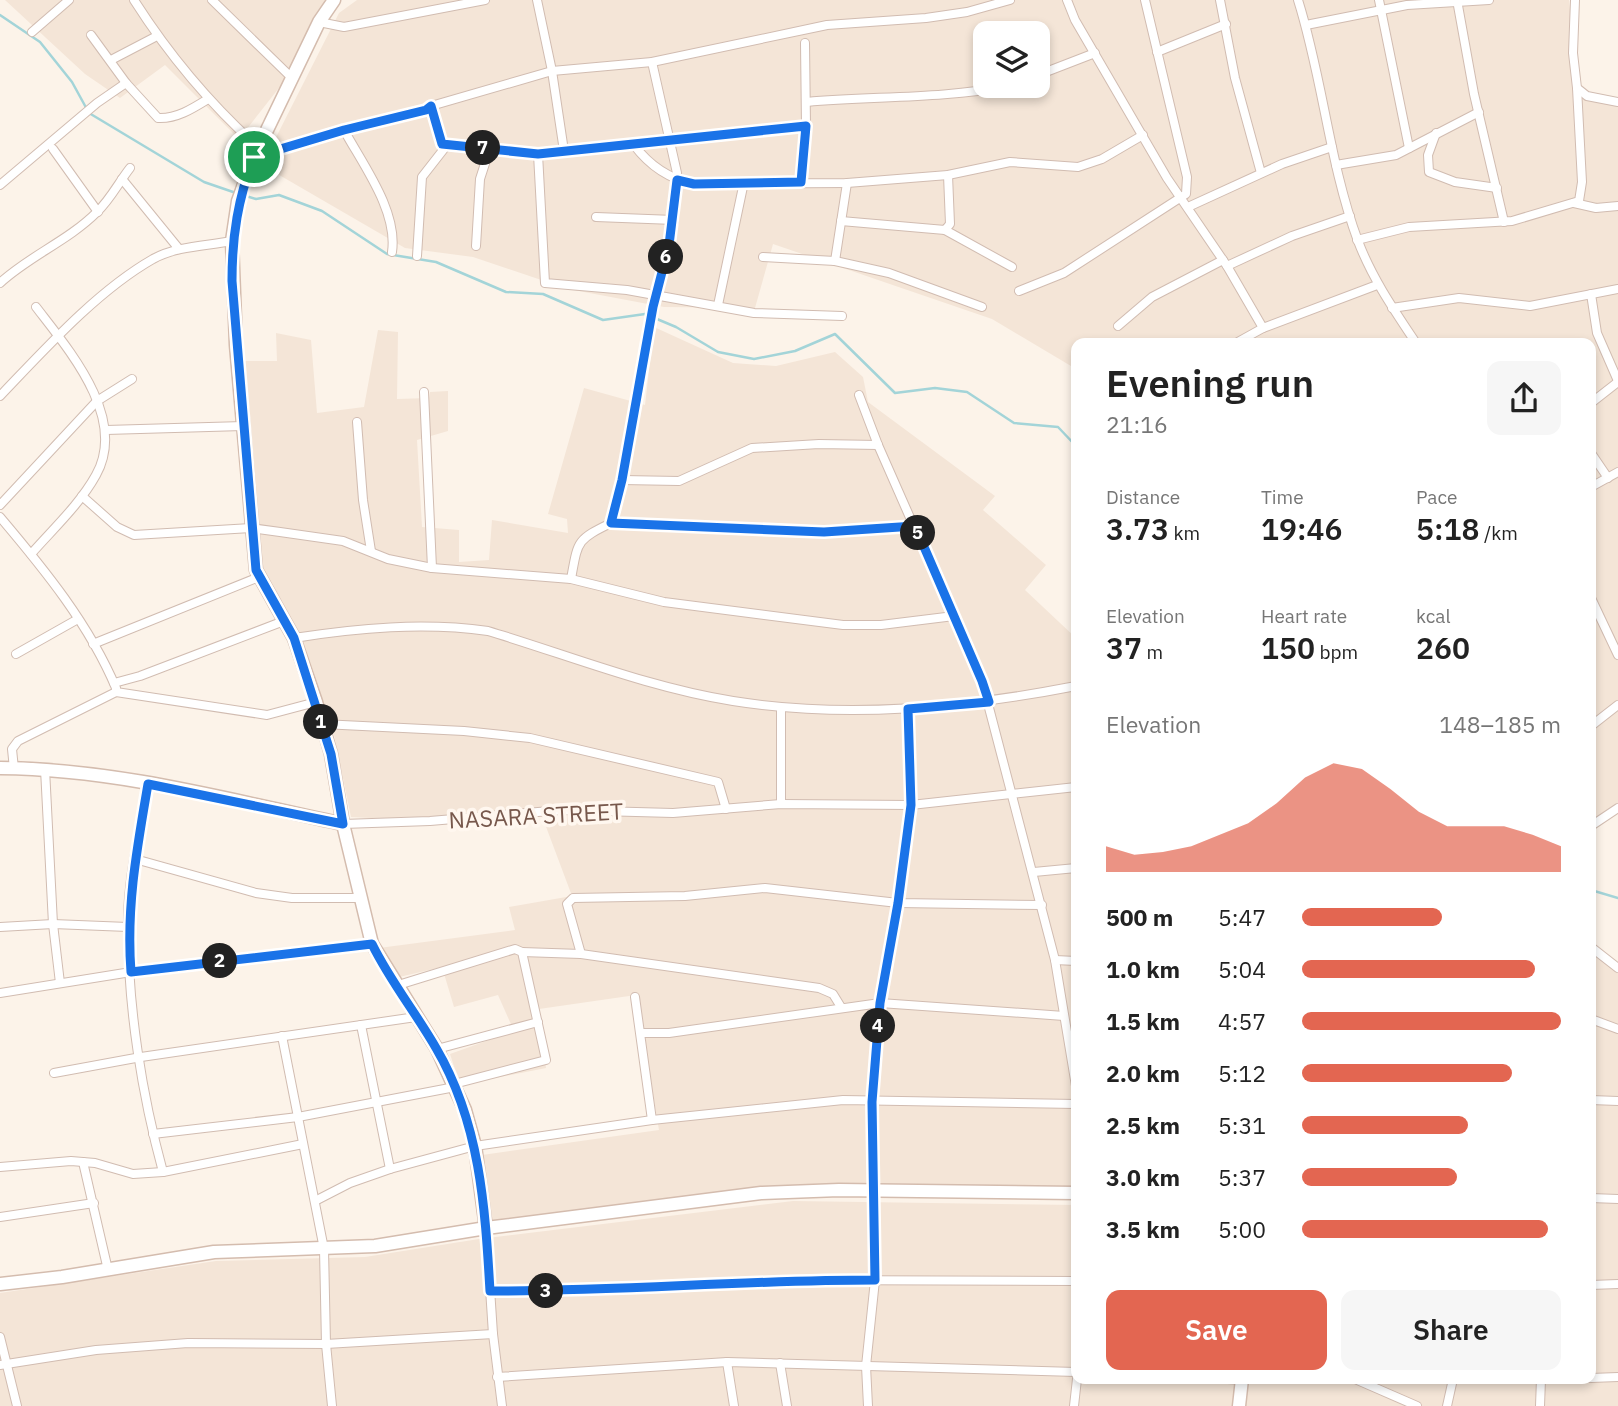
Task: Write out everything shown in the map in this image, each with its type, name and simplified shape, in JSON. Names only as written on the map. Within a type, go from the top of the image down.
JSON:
[{"type":"street","points":[[33,32],[69,0]]},
{"type":"street","points":[[134,0],[157,36],[208,99],[257,153]]},
{"type":"street","points":[[212,0],[293,79]]},
{"type":"street","points":[[319,22],[344,27],[485,0]]},
{"type":"street","points":[[537,0],[552,71],[564,151]]},
{"type":"street","points":[[257,153],[426,110],[431,106],[552,71],[652,62],[827,25],[926,18],[967,12],[1010,0]]},
{"type":"street","points":[[1067,0],[1143,135],[1225,263],[1262,328]]},
{"type":"street","points":[[1019,290],[1064,273],[1182,199],[1189,188],[1145,0]]},
{"type":"street","points":[[1220,0],[1235,78],[1261,173]]},
{"type":"street","points":[[1298,0],[1306,25],[1336,165],[1357,240],[1377,285],[1413,338]]},
{"type":"street","points":[[1379,0],[1409,148]]},
{"type":"street","points":[[1306,25],[1381,10],[1489,0]]},
{"type":"street","points":[[1357,240],[1409,227],[1504,222],[1579,201],[1582,183],[1573,53],[1575,0]]},
{"type":"street","points":[[1457,1],[1504,222]]},
{"type":"street","points":[[328,2],[245,180],[238,201],[232,241],[251,528],[259,577],[294,638],[316,702],[359,898],[372,944],[395,986],[437,1049],[455,1085],[475,1146],[486,1228],[492,1334],[502,1406]]},
{"type":"street","points":[[1157,51],[1226,24]]},
{"type":"street","points":[[91,35],[126,83],[158,118],[187,112],[208,99]]},
{"type":"street","points":[[111,60],[157,36]]},
{"type":"street","points":[[801,182],[807,102],[805,43]]},
{"type":"street","points":[[1050,70],[1095,53]]},
{"type":"street","points":[[611,523],[622,480],[656,296],[674,220],[677,180],[652,62]]},
{"type":"street","points":[[0,185],[79,117],[126,83]]},
{"type":"street","points":[[1577,88],[1587,96],[1618,102]]},
{"type":"street","points":[[807,102],[863,97],[913,98],[973,90]]},
{"type":"street","points":[[431,106],[442,144],[538,154],[806,126]]},
{"type":"street","points":[[1336,165],[1386,158],[1479,112]]},
{"type":"street","points":[[344,130],[378,193],[395,236],[392,251]]},
{"type":"street","points":[[1436,133],[1428,155],[1429,172],[1455,182],[1497,188]]},
{"type":"street","points":[[634,145],[645,160],[677,180],[694,184],[847,183],[948,175],[1010,162],[1078,167],[1102,159],[1143,135]]},
{"type":"street","points":[[417,256],[422,177],[447,145]]},
{"type":"street","points":[[1188,207],[1261,173],[1332,147]]},
{"type":"street","points":[[476,246],[480,179],[490,148]]},
{"type":"street","points":[[53,149],[98,212]]},
{"type":"street","points":[[538,154],[545,283],[627,290],[754,313],[842,316]]},
{"type":"street","points":[[0,283],[19,265],[63,239],[98,212],[130,168]]},
{"type":"street","points":[[945,230],[950,224],[948,175]]},
{"type":"street","points":[[122,179],[179,249]]},
{"type":"street","points":[[718,305],[744,182]]},
{"type":"street","points":[[835,261],[847,183]]},
{"type":"street","points":[[1574,203],[1596,208],[1618,206]]},
{"type":"street","points":[[1118,326],[1152,298],[1225,263],[1350,216]]},
{"type":"street","points":[[596,217],[674,220]]},
{"type":"street","points":[[841,221],[945,230],[1012,267]]},
{"type":"street","points":[[0,396],[58,336],[118,284],[154,258],[179,249],[232,241]]},
{"type":"street","points":[[763,257],[835,261],[924,284],[982,307]]},
{"type":"street","points":[[1245,338],[1262,328],[1377,285]]},
{"type":"street","points":[[1392,308],[1452,298],[1530,306],[1618,289]]},
{"type":"street","points":[[1591,294],[1597,333],[1618,382],[1596,399]]},
{"type":"street","points":[[30,554],[82,496],[97,474],[106,452],[106,430],[97,401],[58,336],[36,307]]},
{"type":"street","points":[[0,505],[97,401],[132,379]]},
{"type":"street","points":[[424,391],[432,568]]},
{"type":"street","points":[[859,395],[989,702],[1010,794],[1034,872],[1055,960],[1071,1050]]},
{"type":"street","points":[[357,422],[370,551]]},
{"type":"street","points":[[106,430],[243,426]]},
{"type":"street","points":[[622,480],[679,481],[752,448],[819,444],[878,445]]},
{"type":"street","points":[[1596,460],[1608,478]]},
{"type":"street","points":[[1596,484],[1618,473]]},
{"type":"street","points":[[82,496],[117,527],[134,535],[251,528],[343,541],[388,559],[432,568],[571,579],[664,602],[843,625],[881,625],[954,616]]},
{"type":"street","points":[[0,516],[78,619],[115,687]]},
{"type":"street","points":[[571,579],[578,544],[591,533],[611,523],[824,532],[915,526]]},
{"type":"street","points":[[93,645],[259,577]]},
{"type":"street","points":[[1596,609],[1618,655]]},
{"type":"street","points":[[16,654],[78,619]]},
{"type":"street","points":[[14,769],[12,749],[18,741],[115,687],[284,621]]},
{"type":"street","points":[[294,638],[379,627],[458,627],[488,631],[675,688],[730,701],[782,708],[908,709],[989,702],[1071,688]]},
{"type":"street","points":[[115,687],[267,715],[316,702]]},
{"type":"street","points":[[1596,722],[1618,705]]},
{"type":"street","points":[[781,804],[782,708]]},
{"type":"street","points":[[868,1406],[866,1366],[875,1280],[872,1102],[880,1003],[898,903],[911,805],[908,709]]},
{"type":"street","points":[[322,724],[464,731],[530,738],[718,782],[726,809]]},
{"type":"street","name":"NASARA STREET","points":[[0,768],[45,769],[148,784],[343,824],[430,821],[562,810],[673,813],[781,804],[911,805],[1071,788]]},
{"type":"street","points":[[45,769],[53,924],[60,983]]},
{"type":"street","points":[[148,784],[135,859],[128,927],[141,1057],[153,1133],[163,1172]]},
{"type":"street","points":[[1596,823],[1618,808]]},
{"type":"street","points":[[135,859],[256,893],[292,898],[359,898]]},
{"type":"street","points":[[1034,872],[1071,869]]},
{"type":"street","points":[[581,954],[567,904],[573,898],[685,896],[765,888],[898,903],[1042,905]]},
{"type":"street","points":[[0,927],[53,924],[128,927]]},
{"type":"street","points":[[0,993],[131,972],[372,944]]},
{"type":"street","points":[[395,986],[515,949],[522,952],[581,954],[818,988],[833,993],[841,1007]]},
{"type":"street","points":[[1596,951],[1618,968]]},
{"type":"street","points":[[153,1133],[298,1117],[455,1085],[545,1062],[522,952]]},
{"type":"street","points":[[1055,960],[1071,961]]},
{"type":"street","points":[[635,997],[652,1120]]},
{"type":"street","points":[[640,1033],[692,1030],[880,1003],[1064,1016]]},
{"type":"street","points":[[54,1073],[141,1057],[416,1017]]},
{"type":"street","points":[[1596,1021],[1618,1029]]},
{"type":"street","points":[[437,1049],[538,1022]]},
{"type":"street","points":[[361,1025],[390,1169]]},
{"type":"street","points":[[282,1036],[324,1249],[326,1344],[332,1406]]},
{"type":"street","points":[[1596,1100],[1618,1101]]},
{"type":"street","points":[[315,1201],[350,1183],[390,1169],[475,1146],[652,1120],[817,1101],[1071,1104]]},
{"type":"street","points":[[0,1167],[83,1162],[133,1174],[163,1172],[303,1144]]},
{"type":"street","points":[[83,1162],[108,1270]]},
{"type":"street","points":[[0,1284],[108,1270],[214,1252],[375,1246],[486,1228],[761,1193],[875,1190],[1071,1193]]},
{"type":"street","points":[[1596,1198],[1618,1199]]},
{"type":"street","points":[[0,1217],[94,1203]]},
{"type":"street","points":[[490,1291],[597,1290],[792,1280],[1071,1281]]},
{"type":"street","points":[[1596,1285],[1618,1284]]},
{"type":"street","points":[[3,1364],[96,1350],[188,1343],[326,1344],[492,1334]]},
{"type":"street","points":[[0,1337],[3,1364],[17,1406]]},
{"type":"street","points":[[497,1377],[727,1362],[1071,1372]]},
{"type":"street","points":[[727,1362],[734,1406]]},
{"type":"street","points":[[780,1363],[786,1406]]},
{"type":"street","points":[[1596,1377],[1618,1377]]},
{"type":"street","points":[[1074,1406],[1076,1384]]},
{"type":"street","points":[[1239,1406],[1241,1384]]},
{"type":"street","points":[[1366,1384],[1417,1406]]},
{"type":"street","points":[[1447,1406],[1452,1384]]},
{"type":"street","points":[[1540,1406],[1541,1384]]},
{"type":"shaded area","points":[[5,0],[325,0],[286,79],[239,139],[165,65],[120,98],[85,74]]},
{"type":"shaded area","points":[[357,0],[1569,0],[1579,99],[1618,105],[1618,803],[1596,817],[1596,338],[1071,338],[1071,366],[992,319],[773,244],[755,308],[664,307],[568,289],[473,257],[405,248],[262,165],[339,13]]},
{"type":"shaded area","points":[[654,327],[733,363],[776,366],[835,352],[863,377],[868,402],[995,496],[983,510],[1046,565],[1025,590],[1071,633],[1071,1189],[865,1186],[493,1224],[482,1155],[659,1130],[636,995],[539,1009],[546,1068],[460,1085],[450,1054],[514,1031],[498,995],[454,1007],[442,967],[395,978],[379,948],[515,930],[509,907],[572,896],[539,808],[390,819],[351,817],[334,735],[302,646],[262,573],[245,361],[277,361],[276,333],[311,340],[317,413],[364,407],[378,330],[398,332],[397,399],[429,398],[430,392],[448,391],[448,431],[417,440],[422,527],[459,530],[459,562],[489,560],[492,520],[568,533],[567,519],[548,514],[584,388],[645,405]]},
{"type":"shaded area","points":[[1596,952],[1618,970],[1618,1406],[1246,1406],[1248,1384],[1596,1384]]},
{"type":"shaded area","points":[[793,1201],[1071,1205],[1071,1384],[1236,1384],[1235,1406],[0,1406],[0,1293],[216,1261],[365,1257],[479,1239]]},
{"type":"waterway","points":[[0,15],[40,42],[72,82],[89,113],[204,182],[236,193]]},
{"type":"waterway","points":[[246,196],[256,199],[279,195],[322,211],[387,254],[436,262],[506,292],[543,294],[603,320],[645,314],[676,327],[718,352],[754,359],[795,351],[835,334],[895,393],[935,388],[967,392],[1014,423],[1058,427],[1071,441]]},
{"type":"waterway","points":[[1596,891],[1618,898]]},
{"type":"route","points":[[431,106],[442,144],[538,154],[806,126],[805,166],[801,182],[710,181],[694,184],[677,180],[674,220],[653,307],[622,480],[611,523],[824,532],[915,526],[982,681],[989,702],[908,709],[911,805],[898,903],[880,1003],[872,1102],[875,1280],[792,1280],[597,1290],[490,1291],[486,1228],[475,1146],[465,1110],[437,1049],[395,986],[372,944],[131,972],[128,927],[130,894],[148,784],[343,824],[331,754],[316,702],[294,638],[256,570],[232,281],[232,241],[238,201],[254,157],[304,144],[320,136],[426,110],[431,106]]}]
